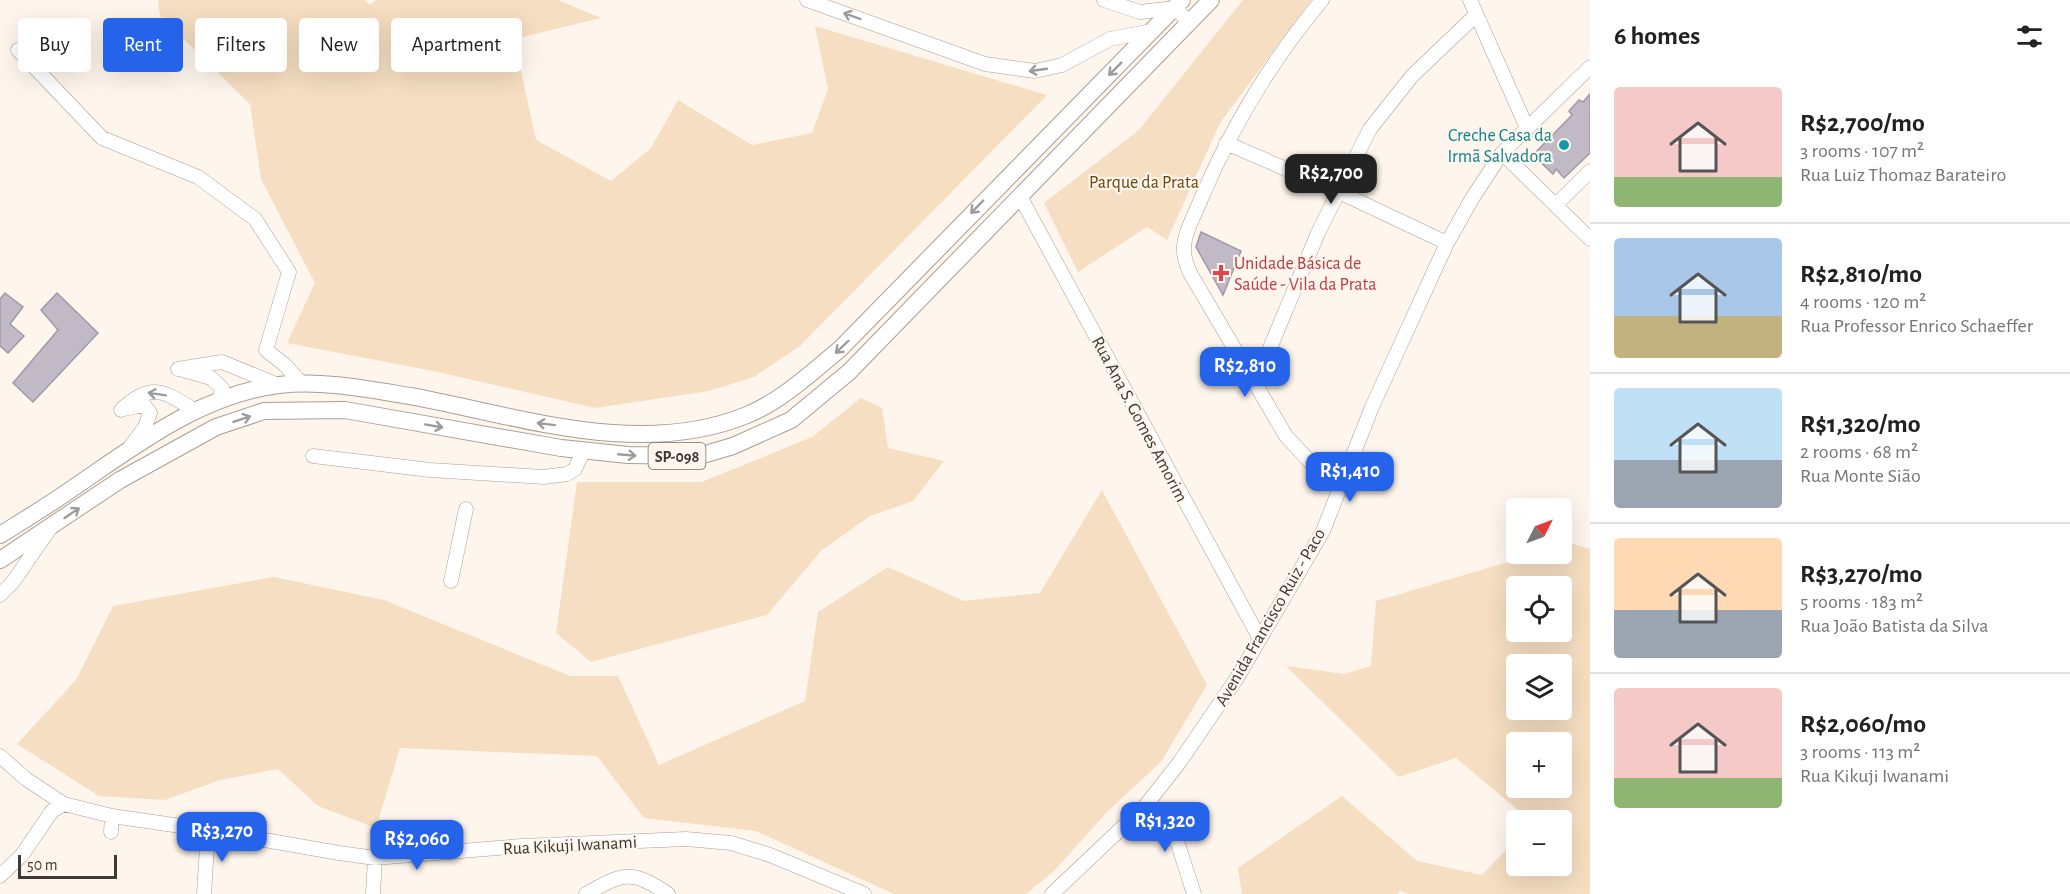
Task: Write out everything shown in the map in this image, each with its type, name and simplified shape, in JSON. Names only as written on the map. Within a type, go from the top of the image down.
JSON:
[{"type":"main road","name":"SP-098","points":[[0,560],[120,480],[216,427],[264,411],[345,410],[584,450],[628,455],[699,456],[733,446],[791,420],[849,372],[1021,198],[1211,0]]},
{"type":"main road","name":"SP-098","points":[[0,536],[127,451],[195,411],[251,389],[301,383],[369,389],[534,422],[649,435],[690,431],[749,415],[802,380],[840,349],[1179,4]]},
{"type":"street","points":[[807,0],[986,64],[1015,70],[1035,71],[1062,65],[1110,39],[1152,31]]},
{"type":"street","points":[[1104,0],[1140,12],[1179,4],[1190,22]]},
{"type":"street","points":[[1322,0],[1280,52],[1226,143],[1186,236],[1185,259],[1190,273],[1298,452],[1342,483]]},
{"type":"street","points":[[1470,0],[1527,128]]},
{"type":"street","points":[[1255,384],[1318,232],[1370,129],[1390,100],[1412,76],[1476,15]]},
{"type":"street","name":"Avenida Francisco Ruiz - Paco","points":[[1052,894],[1146,805],[1213,714],[1323,531],[1372,407],[1447,243],[1503,153],[1590,67]]},
{"type":"street","points":[[39,72],[102,138],[198,177],[255,219],[290,273],[266,350],[285,365],[301,383]]},
{"type":"street","points":[[1226,143],[1339,192],[1447,243]]},
{"type":"street","points":[[1503,153],[1590,239]]},
{"type":"street","points":[[1556,205],[1590,171]]},
{"type":"street","name":"Rua Ana S. Gomes Amorim","points":[[1021,198],[1260,639]]},
{"type":"street","points":[[220,400],[222,388],[218,382],[178,369],[222,362],[278,385]]},
{"type":"street","points":[[127,451],[150,420],[148,408],[144,405],[121,410],[136,396],[153,392],[167,395],[195,411]]},
{"type":"street","points":[[313,456],[430,470],[544,477],[567,474],[575,469],[584,450]]},
{"type":"street","points":[[451,581],[466,509]]},
{"type":"street","points":[[0,595],[13,582],[52,526]]},
{"type":"street","name":"Rua Kikuji Iwanami","points":[[0,756],[26,780],[64,804],[112,816],[375,858],[522,846],[686,839],[731,843],[804,868],[864,894]]},
{"type":"street","points":[[0,876],[22,855],[52,811],[64,804]]},
{"type":"street","points":[[1146,805],[1176,838],[1194,894]]},
{"type":"street","points":[[111,832],[112,816]]},
{"type":"street","points":[[204,894],[208,830]]},
{"type":"street","points":[[373,894],[375,858]]},
{"type":"street","points":[[586,894],[615,878],[628,876],[645,879],[668,894]]},
{"type":"green space","points":[[158,0],[365,0],[370,5],[376,0],[558,0],[601,18],[522,37],[522,18],[391,18],[391,72],[521,72],[536,140],[611,181],[651,148],[678,100],[752,145],[812,133],[828,89],[815,26],[1047,95],[800,346],[754,377],[709,391],[595,408],[438,372],[287,343],[315,283],[261,179],[250,104],[217,72],[287,72],[287,18],[195,18],[195,50],[183,38],[183,18],[162,18]]},
{"type":"green space","name":"Parque da Prata","points":[[1243,0],[1311,0],[1220,123],[1167,240],[1147,227],[1078,272],[1044,203],[1139,130]]},
{"type":"green space","points":[[861,398],[882,408],[888,448],[944,461],[913,501],[870,516],[821,551],[767,615],[591,662],[556,633],[577,482],[702,482],[812,437]]},
{"type":"green space","points":[[1102,490],[1207,685],[1161,762],[1109,810],[1054,871],[1026,894],[894,894],[756,831],[644,818],[597,756],[400,748],[376,828],[318,806],[278,769],[220,780],[165,800],[99,796],[17,744],[76,680],[113,606],[274,577],[384,600],[570,676],[618,676],[659,765],[805,701],[818,612],[888,567],[964,601],[1040,593]]},
{"type":"green space","points":[[1572,544],[1590,549],[1590,894],[1409,894],[1400,891],[1397,894],[1242,894],[1238,868],[1342,796],[1417,861],[1482,875],[1506,850],[1506,876],[1572,876],[1572,810],[1518,810],[1456,758],[1399,777],[1286,666],[1344,674],[1371,666],[1376,601],[1506,563],[1572,564]]},
{"type":"building","name":"Creche Casa da Irmã Salvadora","points":[[1590,94],[1590,153],[1564,178],[1556,169],[1553,174],[1533,155],[1572,115],[1569,111],[1579,100],[1583,102]]},
{"type":"building","name":"Unidade Básica de Saúde - Vila da Prata","points":[[1201,232],[1241,251],[1223,295],[1196,247]]},
{"type":"building","points":[[5,293],[23,307],[10,324],[24,336],[8,353],[0,346],[0,299]]},
{"type":"building","points":[[57,293],[98,333],[33,402],[13,383],[58,330],[41,310]]},
{"type":"place","name":"Creche Casa da Irmã Salvadora","points":[[1564,145]]},
{"type":"place","name":"Unidade Básica de Saúde - Vila da Prata","points":[[1221,273]]}]
